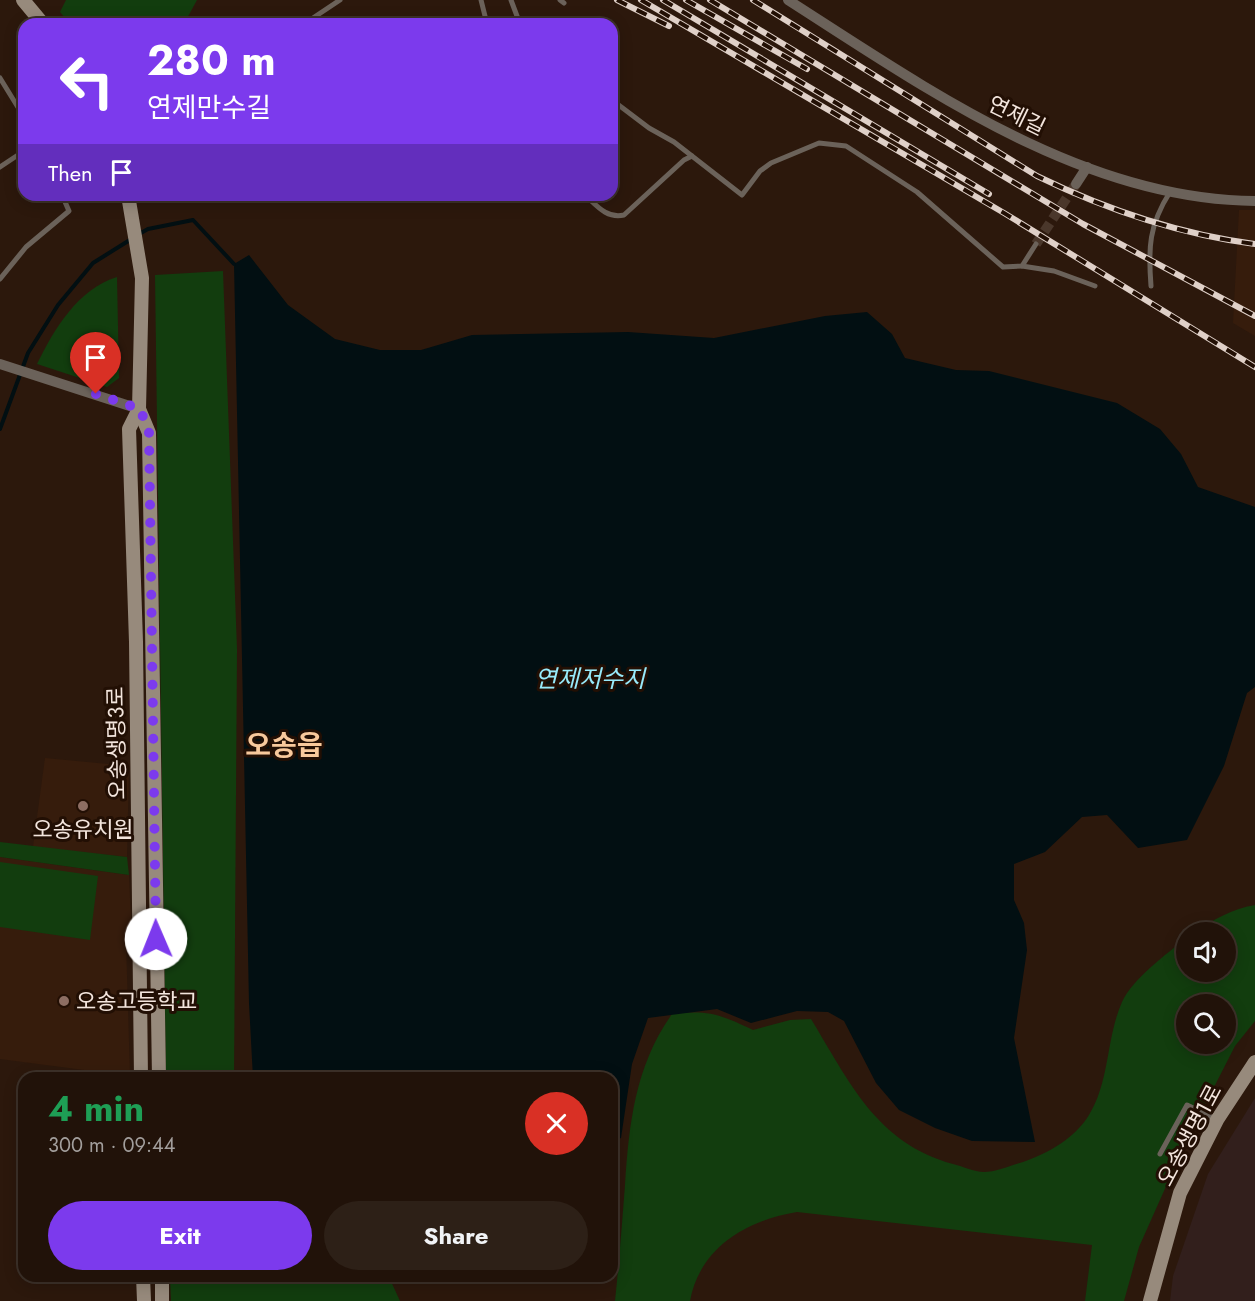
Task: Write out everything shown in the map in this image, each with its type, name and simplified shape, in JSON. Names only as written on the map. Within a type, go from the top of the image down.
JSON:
[{"type":"street","points":[[23,0],[38,18]]},
{"type":"street","name":"연제길","points":[[788,0],[946,101],[1032,145],[1087,167],[1170,192],[1255,201]]},
{"type":"street","points":[[1076,184],[1087,167]]},
{"type":"street","name":"오송생명3로","points":[[130,202],[142,278],[140,409],[149,432],[159,1072]]},
{"type":"street","points":[[0,364],[140,409]]},
{"type":"street","name":"오송생명3로","points":[[140,409],[129,429],[136,653],[141,1072]]},
{"type":"street","name":"오송생명1로","points":[[1150,1301],[1180,1193],[1217,1120],[1255,1062]]},
{"type":"street","points":[[143,1282],[144,1301]]},
{"type":"street","points":[[162,1282],[162,1301]]},
{"type":"lane","points":[[313,18],[340,0]]},
{"type":"lane","points":[[481,0],[486,18]]},
{"type":"lane","points":[[511,0],[518,18]]},
{"type":"lane","points":[[0,78],[18,107]]},
{"type":"lane","points":[[618,104],[692,156],[742,195],[760,171],[771,163],[819,143],[846,146],[917,192],[1003,267],[1022,266],[1054,270],[1095,286]]},
{"type":"lane","points":[[0,167],[18,155]]},
{"type":"lane","points":[[591,201],[603,212],[614,217],[624,215],[684,160],[692,156]]},
{"type":"lane","points":[[1151,286],[1148,249],[1156,213],[1170,192]]},
{"type":"lane","points":[[0,279],[26,247],[69,211],[65,201]]},
{"type":"lane","points":[[1022,266],[1036,244]]},
{"type":"lane","points":[[1160,1154],[1186,1105],[1217,1120]]},
{"type":"shaded area","points":[[1239,210],[1255,210],[1255,336],[1233,323]]},
{"type":"shaded area","name":"오송유치원","points":[[45,758],[129,766],[127,857],[33,847]]},
{"type":"shaded area","name":"오송고등학교","points":[[0,857],[129,875],[131,922],[126,942],[130,1072],[99,1072],[0,1059]]},
{"type":"shaded area","points":[[1255,1098],[1255,1301],[1170,1301],[1173,1276],[1208,1174]]},
{"type":"green space","points":[[66,0],[197,0],[187,18],[65,18],[60,12]]},
{"type":"green space","points":[[223,271],[237,649],[234,1072],[166,1072],[155,275]]},
{"type":"green space","points":[[117,277],[119,378],[107,387],[37,364],[51,337],[79,301],[90,291]]},
{"type":"green space","points":[[0,842],[127,857],[129,875],[0,857]]},
{"type":"green space","points":[[0,862],[98,876],[90,940],[0,927]]},
{"type":"green space","points":[[1255,905],[1255,1021],[1236,1045],[1236,994],[1176,994],[1176,1054],[1231,1054],[1184,1146],[1139,1247],[1124,1301],[1085,1301],[1092,1245],[797,1212],[761,1222],[728,1239],[704,1265],[695,1282],[690,1301],[615,1301],[629,1140],[636,1096],[650,1054],[672,1014],[714,1014],[753,1030],[790,1020],[811,1019],[852,1087],[884,1125],[904,1141],[926,1154],[976,1171],[993,1171],[1042,1154],[1069,1138],[1083,1123],[1096,1102],[1101,1088],[1113,1030],[1122,1002],[1134,984],[1176,946],[1176,982],[1236,982],[1236,922],[1212,922]]},
{"type":"green space","points":[[170,1282],[391,1282],[400,1301],[171,1301]]},
{"type":"water","name":"연제저수지","points":[[249,255],[288,305],[335,339],[380,350],[421,350],[472,335],[628,332],[714,338],[825,316],[867,312],[892,334],[905,358],[956,370],[989,371],[1117,403],[1160,429],[1181,454],[1198,487],[1255,507],[1255,687],[1247,693],[1224,766],[1187,840],[1138,848],[1107,815],[1082,817],[1045,852],[1014,864],[1014,900],[1024,923],[1027,950],[1014,1038],[1035,1142],[972,1141],[935,1128],[899,1110],[876,1083],[844,1021],[828,1012],[797,1011],[751,1023],[717,1009],[648,1018],[632,1064],[621,1138],[618,1139],[618,1072],[253,1072],[249,1003],[234,264]]},
{"type":"waterway","points":[[139,234],[148,229],[193,220],[234,264]]},
{"type":"waterway","points":[[0,429],[28,353],[58,305],[93,263],[133,238]]},
{"type":"tunnel","points":[[1036,244],[1076,184]]},
{"type":"railway","points":[[617,0],[669,26]]},
{"type":"railway","points":[[641,0],[1004,213],[1255,367]]},
{"type":"railway","points":[[663,0],[989,194]]},
{"type":"railway","points":[[686,0],[807,69]]},
{"type":"railway","points":[[710,0],[1083,224],[1255,316]]},
{"type":"railway","points":[[753,0],[1037,176],[1090,200],[1143,219],[1198,234],[1255,244]]},
{"type":"place","name":"오송유치원","points":[[83,806]]},
{"type":"place","name":"오송고등학교","points":[[64,1001]]},
{"type":"district","name":"오송읍","points":[[284,745]]},
{"type":"route","points":[[96,394],[140,409],[149,432],[156,939]]}]
